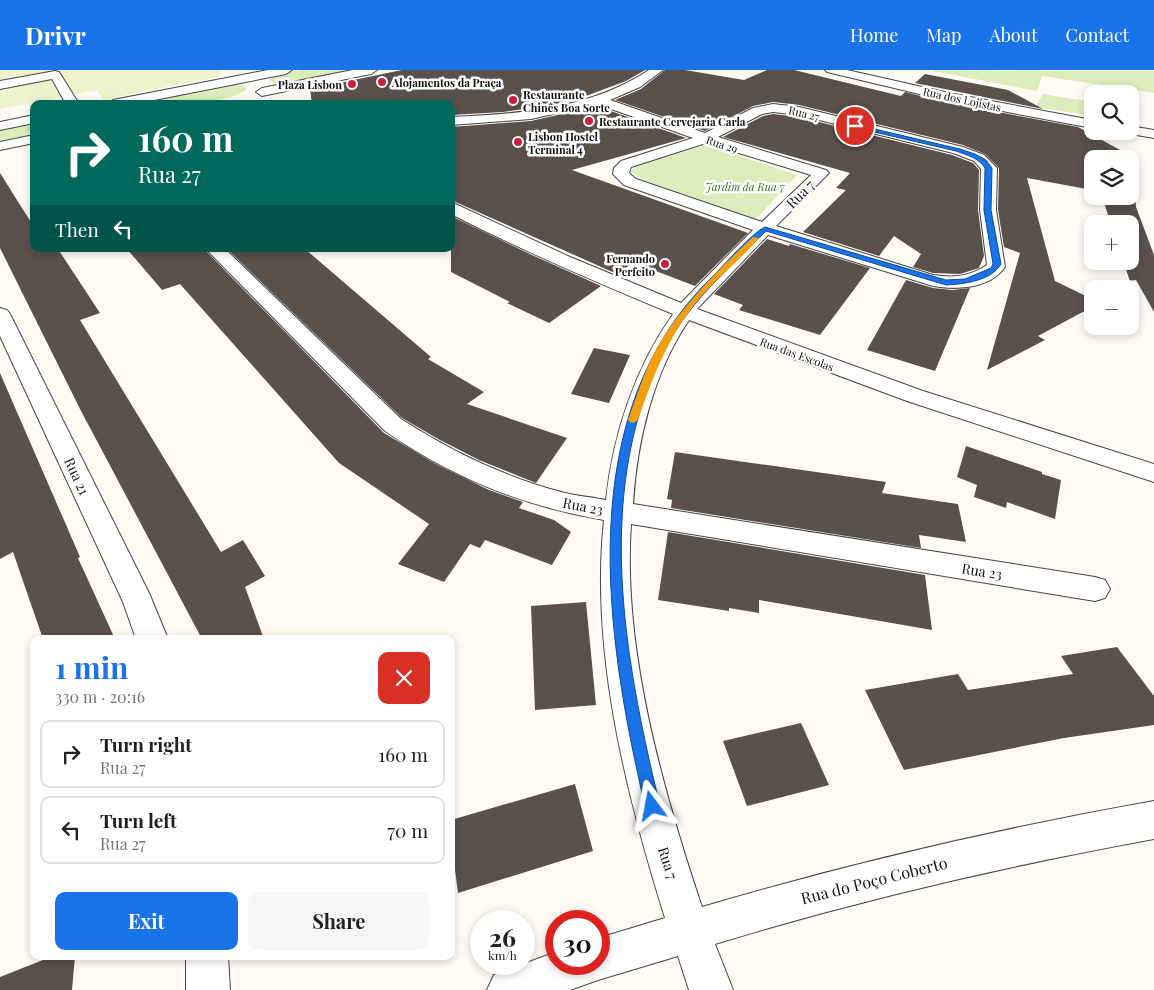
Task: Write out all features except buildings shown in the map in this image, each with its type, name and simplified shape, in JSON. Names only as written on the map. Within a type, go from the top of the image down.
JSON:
[{"type":"street","points":[[131,100],[251,73],[286,70]]},
{"type":"street","points":[[248,95],[275,98],[371,70]]},
{"type":"street","points":[[455,121],[532,114],[597,100],[635,85],[657,70]]},
{"type":"street","name":"Rua dos Lojistas","points":[[831,70],[1084,122]]},
{"type":"street","points":[[251,73],[275,98]]},
{"type":"street","points":[[0,85],[55,76],[70,100]]},
{"type":"street","name":"Rua 29","points":[[597,100],[705,138],[820,173]]},
{"type":"street","name":"Rua 27","points":[[782,108],[973,155],[984,161],[989,168],[988,210],[997,264],[994,269],[967,281],[946,282],[765,229],[630,182],[621,174],[622,168],[626,164],[705,138],[730,127],[758,111],[782,108]]},
{"type":"street","points":[[0,126],[30,120]]},
{"type":"street","points":[[1139,132],[1154,134]]},
{"type":"street","points":[[0,146],[30,140]]},
{"type":"street","name":"Rua 7","points":[[711,990],[690,932],[656,822],[623,666],[617,598],[616,539],[620,489],[627,444],[637,405],[650,371],[665,340],[703,289],[820,173]]},
{"type":"street","name":"Rua das Escolas","points":[[455,209],[582,269],[823,364],[952,409],[1154,473]]},
{"type":"street","name":"Rua 23","points":[[218,252],[393,424],[419,443],[467,469],[522,491],[562,503],[1095,589]]},
{"type":"street","name":"Rua 21","points":[[0,314],[133,593],[150,635]]},
{"type":"street","name":"Rua do Poço Coberto","points":[[610,956],[777,905],[938,864],[1154,820]]},
{"type":"street","points":[[207,960],[208,990]]},
{"type":"street","points":[[510,990],[553,975]]},
{"type":"green space","points":[[0,70],[220,70],[218,77],[106,99],[103,99],[97,91],[92,91],[46,100],[30,100],[30,103],[0,109]]},
{"type":"green space","points":[[301,70],[356,70],[285,84],[273,83],[269,80],[275,75]]},
{"type":"green space","points":[[933,71],[1154,71],[1154,93],[1139,91],[1139,85],[1101,85],[1042,76],[1037,91]]},
{"type":"green space","points":[[232,84],[243,85],[247,89],[238,95],[217,100],[150,100]]},
{"type":"green space","points":[[1043,94],[1084,101],[1084,115],[1035,107]]},
{"type":"green space","points":[[30,124],[30,137],[0,142],[0,129]]},
{"type":"green space","name":"Jardim da Rua 7","points":[[706,145],[797,175],[756,219],[643,180],[631,172],[636,166]]},
{"type":"slow traffic","points":[[633,420],[650,371],[669,334],[703,289],[755,238]]},
{"type":"place","name":"Alojamentos da Praça","points":[[382,82]]},
{"type":"place","name":"Plaza Lisbon","points":[[352,84]]},
{"type":"place","name":"Restaurante Chinês Boa Sorte","points":[[513,100]]},
{"type":"place","name":"Restaurante Cervejaria Carla","points":[[589,121]]},
{"type":"place","name":"Lisbon Hostel Terminal 4","points":[[518,142]]},
{"type":"place","name":"Fernando Perfeito","points":[[665,264]]},
{"type":"route","points":[[652,806],[623,666],[617,598],[616,539],[620,489],[627,444],[637,405],[650,371],[665,340],[703,289],[765,229],[938,281],[954,283],[967,281],[994,269],[997,264],[988,210],[987,185],[989,168],[984,161],[958,150],[855,126]]}]
